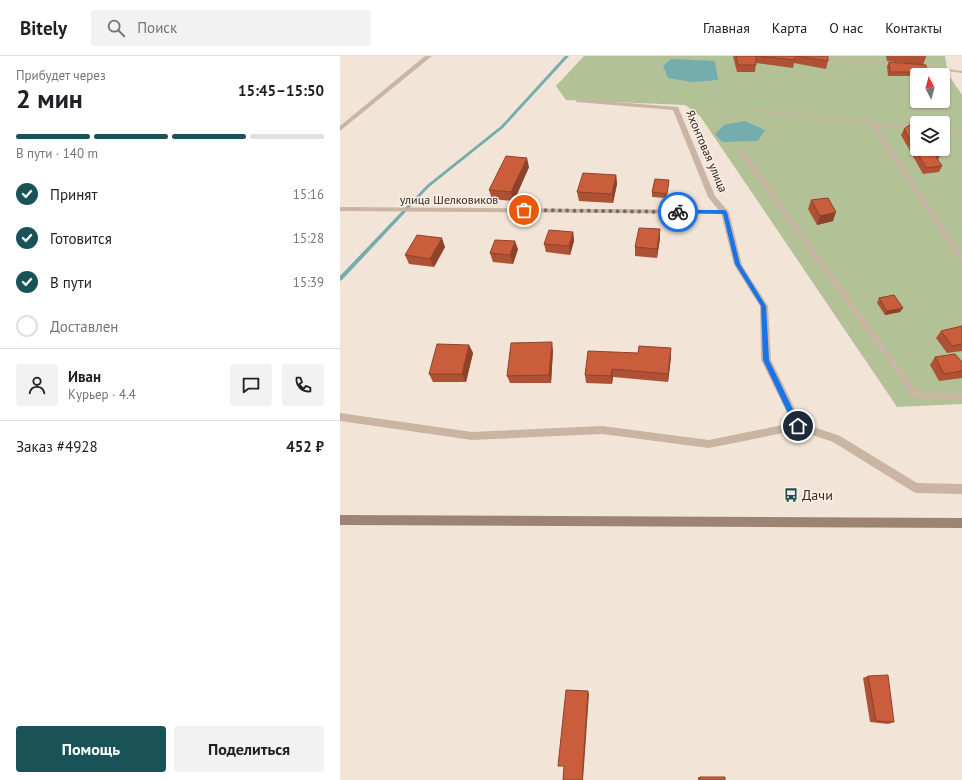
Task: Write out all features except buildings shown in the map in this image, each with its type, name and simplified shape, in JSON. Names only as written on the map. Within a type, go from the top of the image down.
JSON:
[{"type":"street","points":[[340,129],[429,56]]},
{"type":"street","name":"Яхонтовая улица","points":[[578,101],[676,108],[712,197],[725,212],[738,264],[764,306],[766,360],[798,426]]},
{"type":"street","points":[[340,417],[472,436],[602,430],[709,444],[798,426],[836,440],[916,488],[962,489]]},
{"type":"street","points":[[340,520],[962,523]]},
{"type":"lane","points":[[811,57],[898,65]]},
{"type":"lane","points":[[913,66],[962,72]]},
{"type":"lane","points":[[756,110],[910,127]]},
{"type":"lane","points":[[872,123],[962,260]]},
{"type":"lane","points":[[950,132],[962,133]]},
{"type":"lane","points":[[741,151],[916,396],[962,396]]},
{"type":"lane","name":"улица Шелковиков","points":[[340,209],[725,212]]},
{"type":"green space","points":[[584,56],[945,56],[947,68],[910,68],[910,108],[950,108],[950,77],[962,95],[962,404],[897,407],[700,116],[685,105],[566,100],[556,86]]},
{"type":"water","points":[[671,59],[715,61],[718,80],[692,82],[668,78],[663,66]]},
{"type":"water","points":[[745,121],[765,130],[758,141],[722,142],[715,134],[724,125]]},
{"type":"waterway","points":[[340,279],[428,186],[502,127],[567,56]]},
{"type":"way so far","points":[[524,210],[678,212]]},
{"type":"place","name":"Дачи","points":[[791,495]]},
{"type":"route","points":[[678,212],[725,212],[727,226],[738,264],[764,306],[766,360],[798,426]]}]
